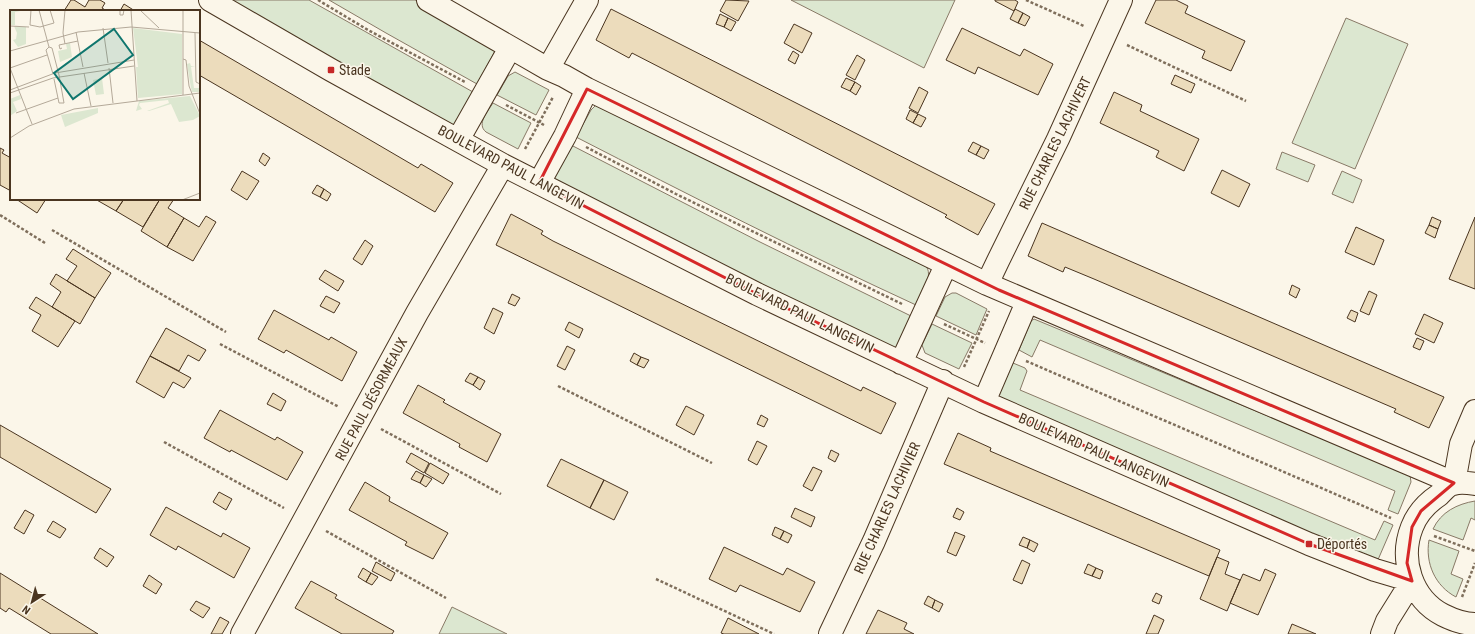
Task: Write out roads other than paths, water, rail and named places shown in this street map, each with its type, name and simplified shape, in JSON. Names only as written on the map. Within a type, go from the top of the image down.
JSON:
[{"type":"street","name":"BOULEVARD PAUL LANGEVIN","points":[[210,0],[508,168],[757,294],[949,384],[984,402],[1309,544],[1375,570],[1412,581]]},
{"type":"street","points":[[428,0],[510,48],[587,88],[993,287],[1464,483]]},
{"type":"street","points":[[556,72],[587,0]]},
{"type":"street","name":"RUE CHARLES LACHIVERT","points":[[993,287],[1001,254],[1058,139],[1122,0]]},
{"type":"street","points":[[458,140],[510,48]]},
{"type":"street","points":[[539,183],[565,136],[587,88]]},
{"type":"street","name":"RUE PAUL DÉSORMEAUX","points":[[242,634],[417,313],[508,168]]},
{"type":"street","points":[[901,362],[946,265]]},
{"type":"street","points":[[984,402],[1027,302]]},
{"type":"street","name":"RUE CHARLES LACHIVIER","points":[[830,634],[949,384]]},
{"type":"street","points":[[1464,483],[1461,444],[1475,411]]},
{"type":"street","points":[[1464,483],[1434,498],[1421,511],[1412,527],[1407,545],[1407,563],[1412,581],[1422,598],[1436,611],[1453,620],[1475,624]]},
{"type":"street","points":[[1382,634],[1387,621],[1412,581]]},
{"type":"place","name":"Stade","points":[[331,70]]},
{"type":"place","name":"Déportés","points":[[1309,544]]}]
